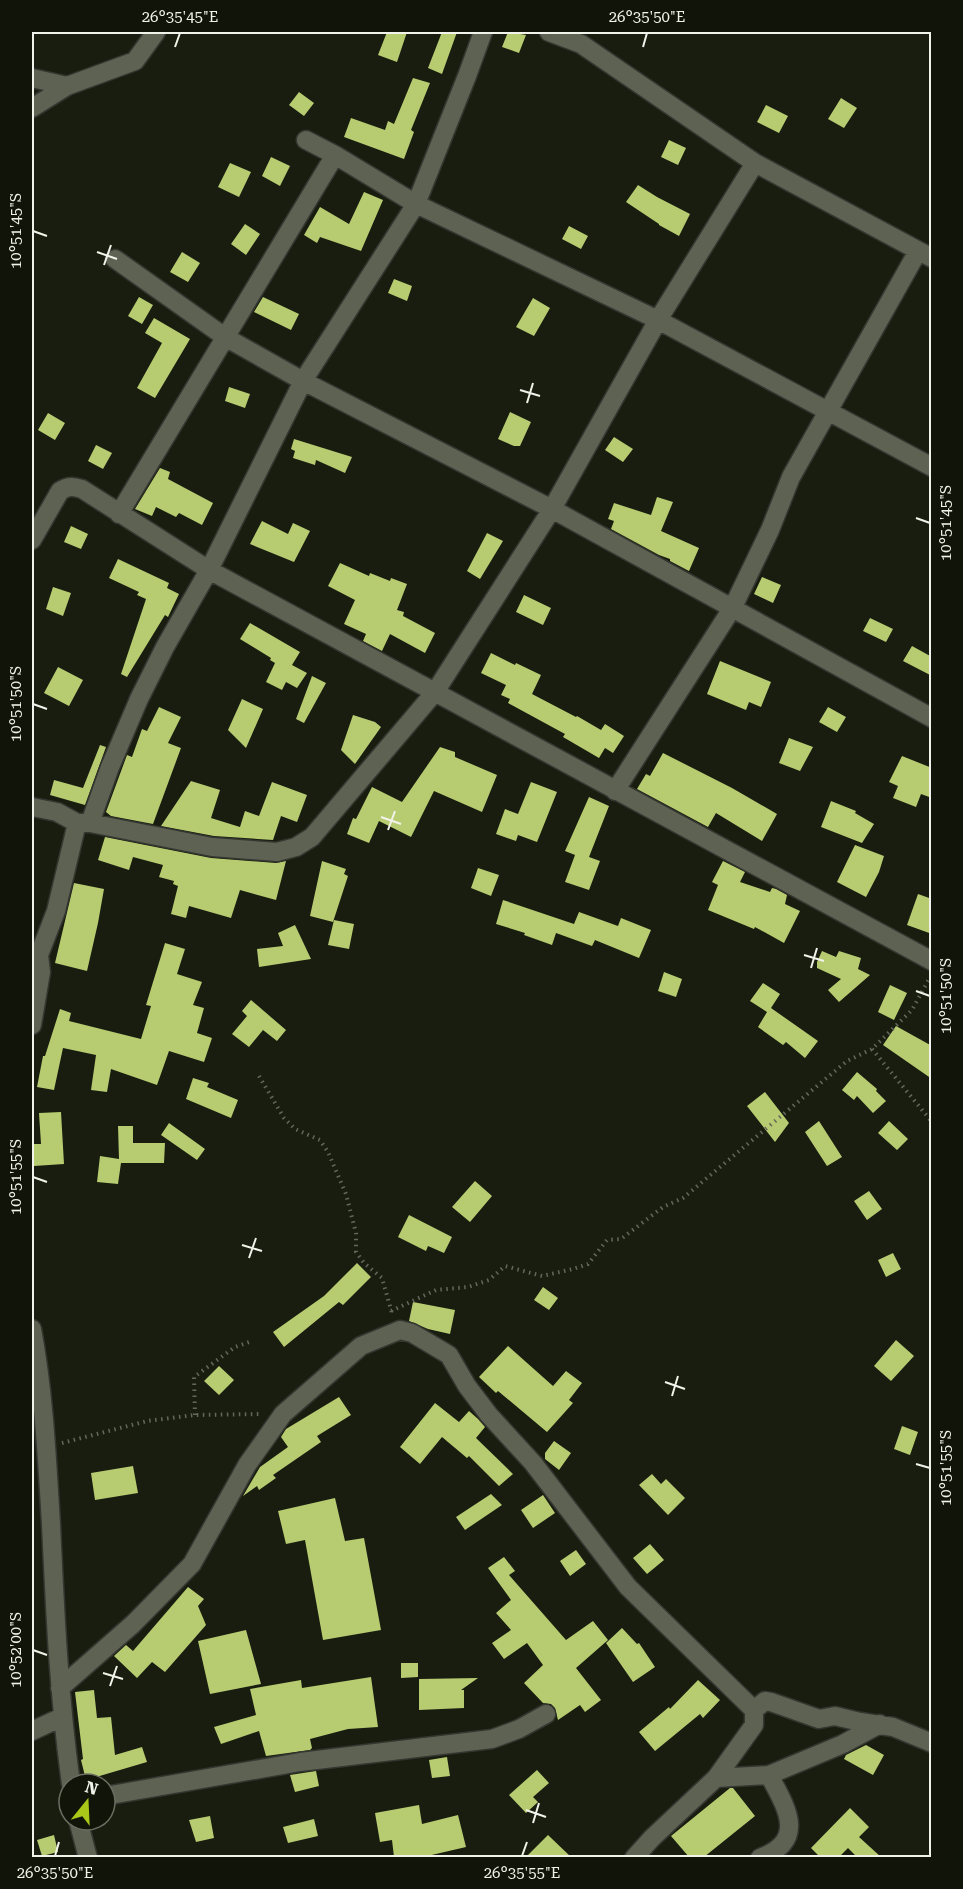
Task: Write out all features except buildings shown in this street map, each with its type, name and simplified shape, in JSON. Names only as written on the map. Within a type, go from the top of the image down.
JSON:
[{"type":"street","points":[[32,108],[67,86],[135,61],[156,32]]},
{"type":"street","points":[[32,1025],[41,972],[39,955],[56,912],[84,823],[139,699],[165,647],[209,570],[303,381],[416,204],[483,32]]},
{"type":"street","points":[[549,32],[580,44],[755,163],[925,254],[828,410],[791,477],[770,530],[733,607],[615,791]]},
{"type":"street","points":[[32,78],[67,86]]},
{"type":"street","points":[[306,140],[416,204],[658,320],[932,467]]},
{"type":"street","points":[[119,513],[335,155]]},
{"type":"street","points":[[32,807],[57,812],[84,823],[212,847],[277,852],[296,847],[312,837],[435,692],[552,509],[658,320],[755,163]]},
{"type":"street","points":[[115,260],[225,336],[303,381],[552,509],[932,718]]},
{"type":"street","points":[[32,540],[60,491],[74,486],[82,489],[209,570],[932,961]]},
{"type":"street","points":[[32,1329],[40,1371],[47,1447],[60,1688],[69,1772]]},
{"type":"street","points":[[60,1688],[133,1624],[192,1564],[247,1465],[283,1414],[361,1346],[400,1330],[412,1333],[449,1355],[467,1386],[489,1415],[533,1462],[628,1587],[754,1710],[754,1725],[716,1778],[634,1857]]},
{"type":"street","points":[[754,1710],[765,1701],[819,1719],[835,1716],[893,1727],[932,1743]]},
{"type":"street","points":[[117,1794],[300,1762],[492,1739],[519,1729],[546,1714]]},
{"type":"street","points":[[32,1731],[62,1717]]},
{"type":"street","points":[[716,1778],[769,1775],[843,1744],[880,1724]]},
{"type":"street","points":[[760,1857],[778,1848],[790,1830],[790,1821],[769,1775]]},
{"type":"street","points":[[81,1832],[88,1857]]},
{"type":"path","points":[[391,1311],[436,1290],[468,1287],[489,1280],[505,1266],[542,1276],[588,1264],[607,1240],[621,1239],[663,1207],[683,1198],[848,1061],[872,1049],[912,1010],[932,976]]},
{"type":"path","points":[[872,1049],[932,1122]]},
{"type":"path","points":[[260,1076],[285,1118],[295,1130],[320,1140],[328,1152],[346,1194],[356,1233],[356,1252],[364,1263],[382,1278],[391,1311],[400,1330]]},
{"type":"path","points":[[195,1415],[194,1377],[235,1347],[249,1342]]},
{"type":"path","points":[[47,1447],[147,1421],[195,1415],[283,1414]]}]
